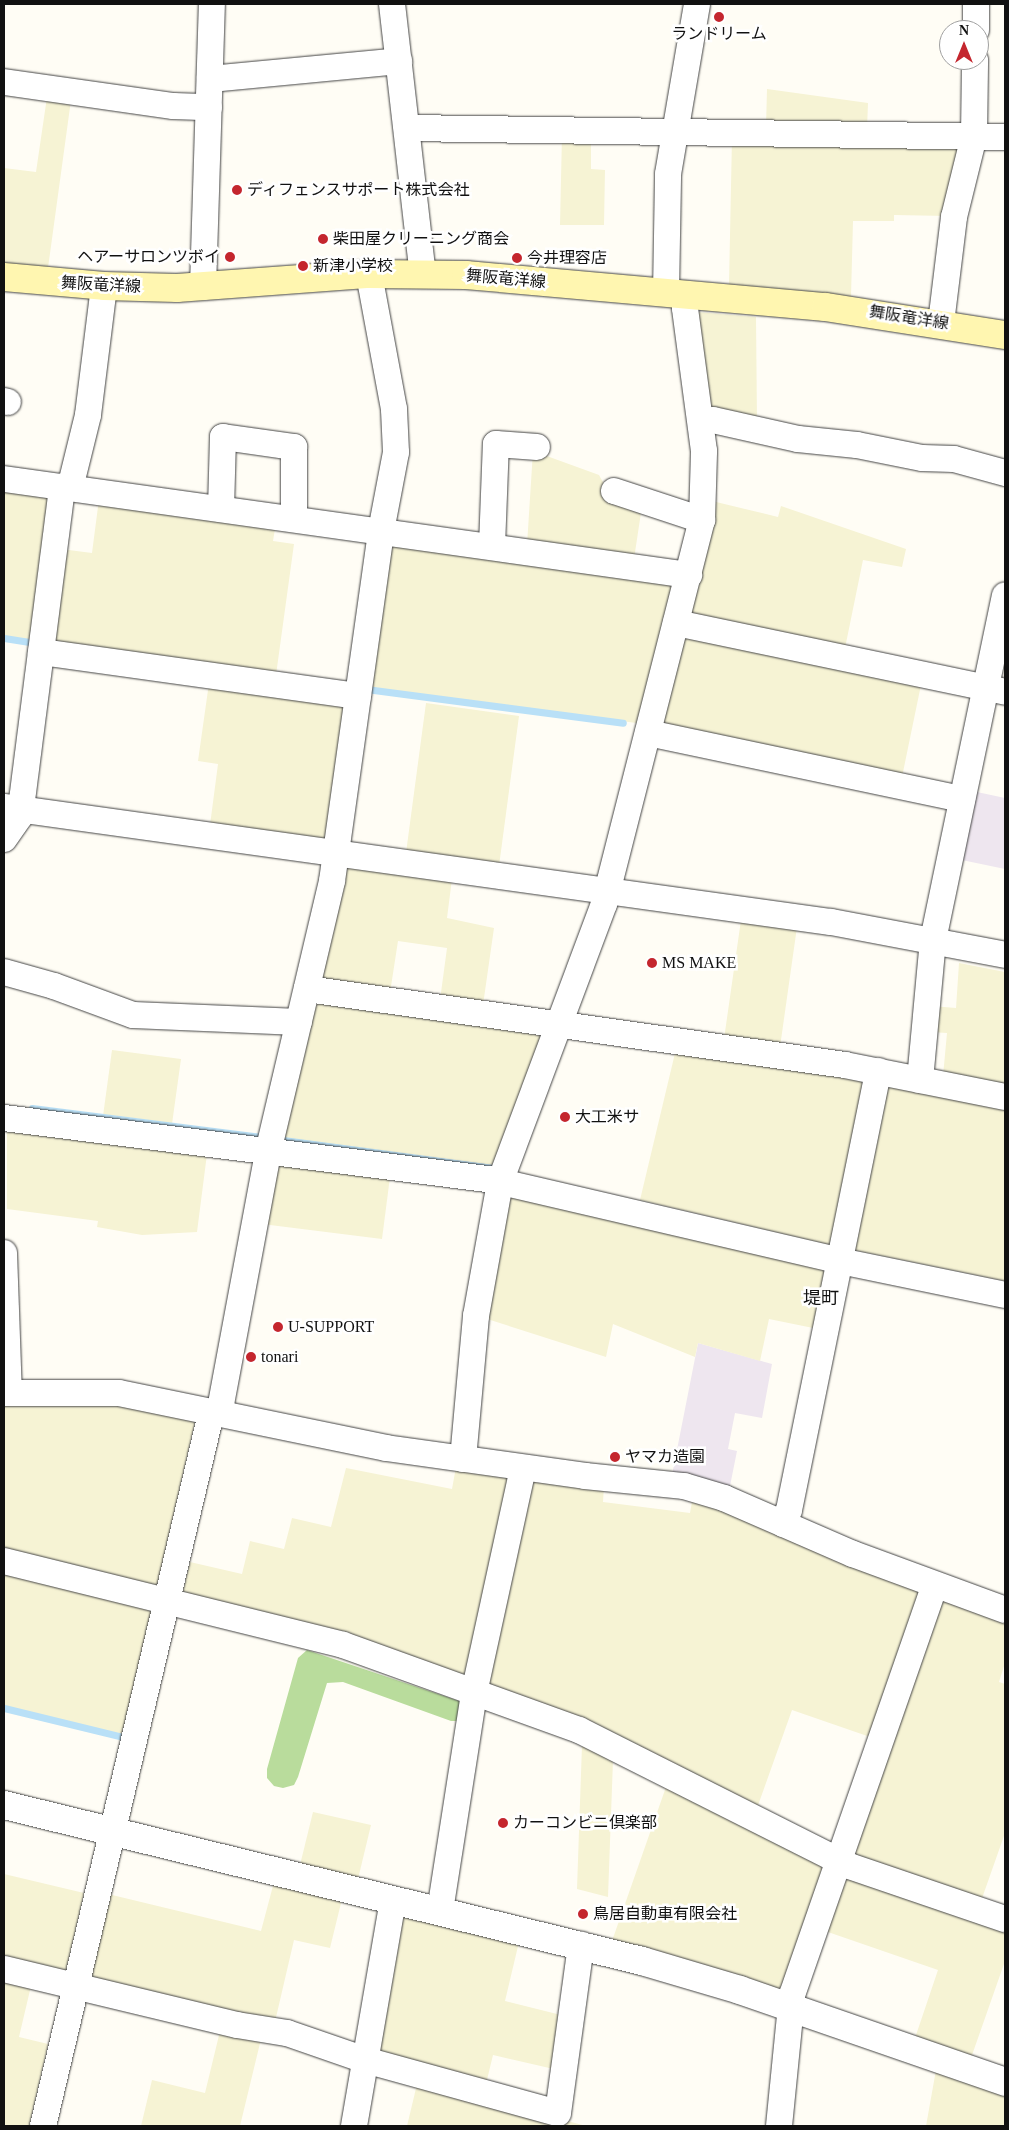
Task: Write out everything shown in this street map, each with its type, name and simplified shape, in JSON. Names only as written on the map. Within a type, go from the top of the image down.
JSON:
[{"type":"main road","name":"舞阪竜洋線","points":[[4,277],[104,286],[203,287],[369,274],[423,274],[834,308],[941,323],[1005,335]]},
{"type":"street","points":[[203,287],[212,4]]},
{"type":"street","points":[[392,4],[423,274]]},
{"type":"street","points":[[463,1459],[476,1316],[500,1182],[608,891],[702,520],[705,467],[701,422],[685,308],[676,294],[666,196],[697,4]]},
{"type":"street","points":[[976,4],[976,20]]},
{"type":"street","points":[[210,78],[399,61]]},
{"type":"street","points":[[941,323],[954,217],[974,136],[975,70]]},
{"type":"street","points":[[4,82],[173,106],[209,107]]},
{"type":"street","points":[[407,128],[1005,137]]},
{"type":"street","points":[[43,2126],[209,1422],[221,1404],[268,1152],[307,989],[336,853],[381,531],[393,473],[396,430],[369,274]]},
{"type":"street","points":[[4,838],[12,808],[41,652],[66,487],[88,415],[104,286]]},
{"type":"street","points":[[701,422],[713,420],[798,439],[857,445],[922,458],[954,459],[1005,473]]},
{"type":"street","points":[[221,509],[224,437],[294,447],[294,519]]},
{"type":"street","points":[[492,546],[496,444],[537,446]]},
{"type":"street","points":[[4,479],[688,575]]},
{"type":"street","points":[[614,491],[702,520]]},
{"type":"street","points":[[920,1080],[933,940],[962,799],[996,690],[1005,595]]},
{"type":"street","points":[[676,623],[996,690]]},
{"type":"street","points":[[41,652],[358,696]]},
{"type":"street","points":[[648,733],[962,799]]},
{"type":"street","points":[[12,808],[831,922],[1005,955]]},
{"type":"street","points":[[4,972],[54,986],[133,1015],[286,1019],[299,1022]]},
{"type":"street","points":[[307,989],[878,1071],[1005,1097]]},
{"type":"street","points":[[783,1524],[789,1510],[878,1071]]},
{"type":"street","points":[[4,1118],[500,1182],[840,1261],[1005,1295]]},
{"type":"street","points":[[4,1253],[6,1393],[119,1392],[349,1442],[523,1468],[684,1486],[724,1498],[853,1554],[1005,1610]]},
{"type":"street","points":[[440,1911],[474,1692],[523,1468]]},
{"type":"street","points":[[4,1561],[318,1638],[474,1692],[579,1730],[839,1860],[1005,1919]]},
{"type":"street","points":[[779,2126],[792,1995],[935,1585]]},
{"type":"street","points":[[4,1806],[580,1945],[692,1975],[1005,2082]]},
{"type":"street","points":[[354,2126],[393,1900]]},
{"type":"street","points":[[4,1969],[236,2025],[287,2033],[364,2060],[558,2113],[580,1945]]},
{"type":"shaded area","points":[[767,89],[868,103],[867,129],[766,127]]},
{"type":"shaded area","points":[[47,97],[71,100],[48,268],[4,263],[4,168],[36,172]]},
{"type":"shaded area","points":[[562,134],[591,134],[591,169],[605,170],[604,225],[560,225]]},
{"type":"shaded area","points":[[732,137],[961,141],[948,216],[894,215],[894,221],[853,221],[851,297],[729,285]]},
{"type":"shaded area","points":[[697,312],[756,317],[757,422],[711,411]]},
{"type":"shaded area","points":[[533,451],[599,475],[610,495],[642,506],[634,559],[527,545]]},
{"type":"shaded area","points":[[4,485],[50,492],[36,641],[4,637]]},
{"type":"shaded area","points":[[99,499],[276,523],[273,541],[294,544],[276,675],[49,643],[61,549],[92,553]]},
{"type":"shaded area","points":[[712,501],[778,517],[781,506],[906,549],[902,567],[863,560],[844,653],[689,621]]},
{"type":"shaded area","points":[[386,543],[676,578],[644,724],[366,687]]},
{"type":"shaded area","points":[[680,634],[922,680],[902,777],[657,726]]},
{"type":"shaded area","points":[[209,683],[350,703],[326,842],[210,825],[218,764],[198,761]]},
{"type":"shaded area","points":[[426,703],[519,716],[499,866],[406,853]]},
{"type":"shaded area","points":[[977,792],[1005,798],[1005,869],[957,859]]},
{"type":"shaded area","points":[[348,865],[452,879],[447,918],[494,928],[483,1005],[440,1000],[447,948],[398,941],[390,993],[315,982]]},
{"type":"shaded area","points":[[741,920],[797,927],[780,1047],[724,1039]]},
{"type":"shaded area","points":[[959,963],[1005,972],[1005,1089],[943,1076],[947,1033],[930,1032],[932,1006],[956,1008]]},
{"type":"shaded area","points":[[316,999],[543,1036],[494,1165],[284,1138]]},
{"type":"shaded area","points":[[676,1049],[867,1077],[830,1245],[640,1200]]},
{"type":"shaded area","points":[[112,1050],[181,1059],[172,1124],[103,1116]]},
{"type":"shaded area","points":[[880,1085],[1005,1106],[1005,1281],[853,1250]]},
{"type":"shaded area","points":[[7,1128],[207,1154],[197,1232],[142,1235],[97,1227],[98,1221],[7,1209]]},
{"type":"shaded area","points":[[280,1163],[390,1177],[382,1239],[262,1224]]},
{"type":"shaded area","points":[[508,1194],[825,1268],[818,1329],[769,1319],[760,1361],[698,1343],[695,1357],[613,1324],[606,1357],[481,1317]]},
{"type":"shaded area","points":[[698,1343],[772,1364],[762,1418],[735,1413],[728,1449],[737,1451],[729,1491],[672,1475]]},
{"type":"shaded area","points":[[79,1399],[196,1417],[157,1586],[4,1554],[4,1401]]},
{"type":"shaded area","points":[[456,1467],[511,1474],[470,1679],[183,1592],[190,1562],[242,1574],[250,1541],[284,1549],[292,1518],[331,1527],[346,1468],[452,1489]]},
{"type":"shaded area","points":[[534,1478],[604,1486],[603,1502],[690,1513],[693,1496],[925,1590],[873,1738],[792,1710],[756,1811],[487,1690]]},
{"type":"shaded area","points":[[4,1568],[152,1607],[122,1735],[4,1707]]},
{"type":"shaded area","points":[[945,1597],[1005,1619],[1005,1663],[999,1682],[1005,1684],[1005,1833],[980,1904],[850,1853],[939,1600]]},
{"type":"shaded area","points":[[582,1745],[613,1760],[608,1897],[577,1889]]},
{"type":"shaded area","points":[[666,1787],[826,1867],[782,1993],[612,1941]]},
{"type":"shaded area","points":[[313,1812],[371,1825],[358,1879],[300,1865]]},
{"type":"shaded area","points":[[4,1874],[84,1893],[64,1979],[4,1964]]},
{"type":"shaded area","points":[[844,1876],[1005,1931],[1005,1961],[971,2058],[915,2038],[938,1970],[825,1931]]},
{"type":"shaded area","points":[[274,1882],[342,1899],[330,1948],[294,1940],[274,2026],[88,1979],[108,1894],[261,1931]]},
{"type":"shaded area","points":[[402,1914],[519,1942],[505,2001],[565,2016],[558,2070],[493,2055],[485,2088],[372,2057]]},
{"type":"shaded area","points":[[4,1979],[31,1986],[19,2037],[48,2044],[29,2126],[4,2126]]},
{"type":"shaded area","points":[[221,2027],[262,2035],[240,2126],[141,2126],[152,2080],[205,2093]]},
{"type":"shaded area","points":[[936,2070],[1005,2094],[1005,2126],[926,2126]]},
{"type":"shaded area","points":[[418,2080],[586,2126],[407,2126]]},
{"type":"green space","points":[[307,1650],[459,1701],[465,1707],[459,1721],[451,1721],[343,1682],[327,1683],[294,1785],[283,1788],[274,1786],[267,1778],[267,1769],[298,1658]]},
{"type":"waterway","points":[[4,638],[36,643]]},
{"type":"waterway","points":[[366,689],[623,723]]},
{"type":"waterway","points":[[32,1108],[260,1137]]},
{"type":"waterway","points":[[283,1140],[493,1168]]},
{"type":"waterway","points":[[4,1708],[123,1737]]},
{"type":"place","name":"ランドリーム","points":[[719,17]]},
{"type":"place","name":"ディフェンスサポート株式会社","points":[[237,190]]},
{"type":"place","name":"柴田屋クリーニング商会","points":[[323,239]]},
{"type":"place","name":"ヘアーサロンツボイ","points":[[230,257]]},
{"type":"place","name":"今井理容店","points":[[517,258]]},
{"type":"place","name":"新津小学校","points":[[303,266]]},
{"type":"place","name":"MS MAKE","points":[[652,963]]},
{"type":"place","name":"大工米サ","points":[[565,1117]]},
{"type":"place","name":"U-SUPPORT","points":[[278,1327]]},
{"type":"place","name":"tonari","points":[[251,1357]]},
{"type":"place","name":"ヤマカ造園","points":[[615,1457]]},
{"type":"place","name":"カーコンビニ倶楽部","points":[[503,1823]]},
{"type":"place","name":"鳥居自動車有限会社","points":[[583,1914]]},
{"type":"district","name":"堤町","points":[[821,1298]]}]
